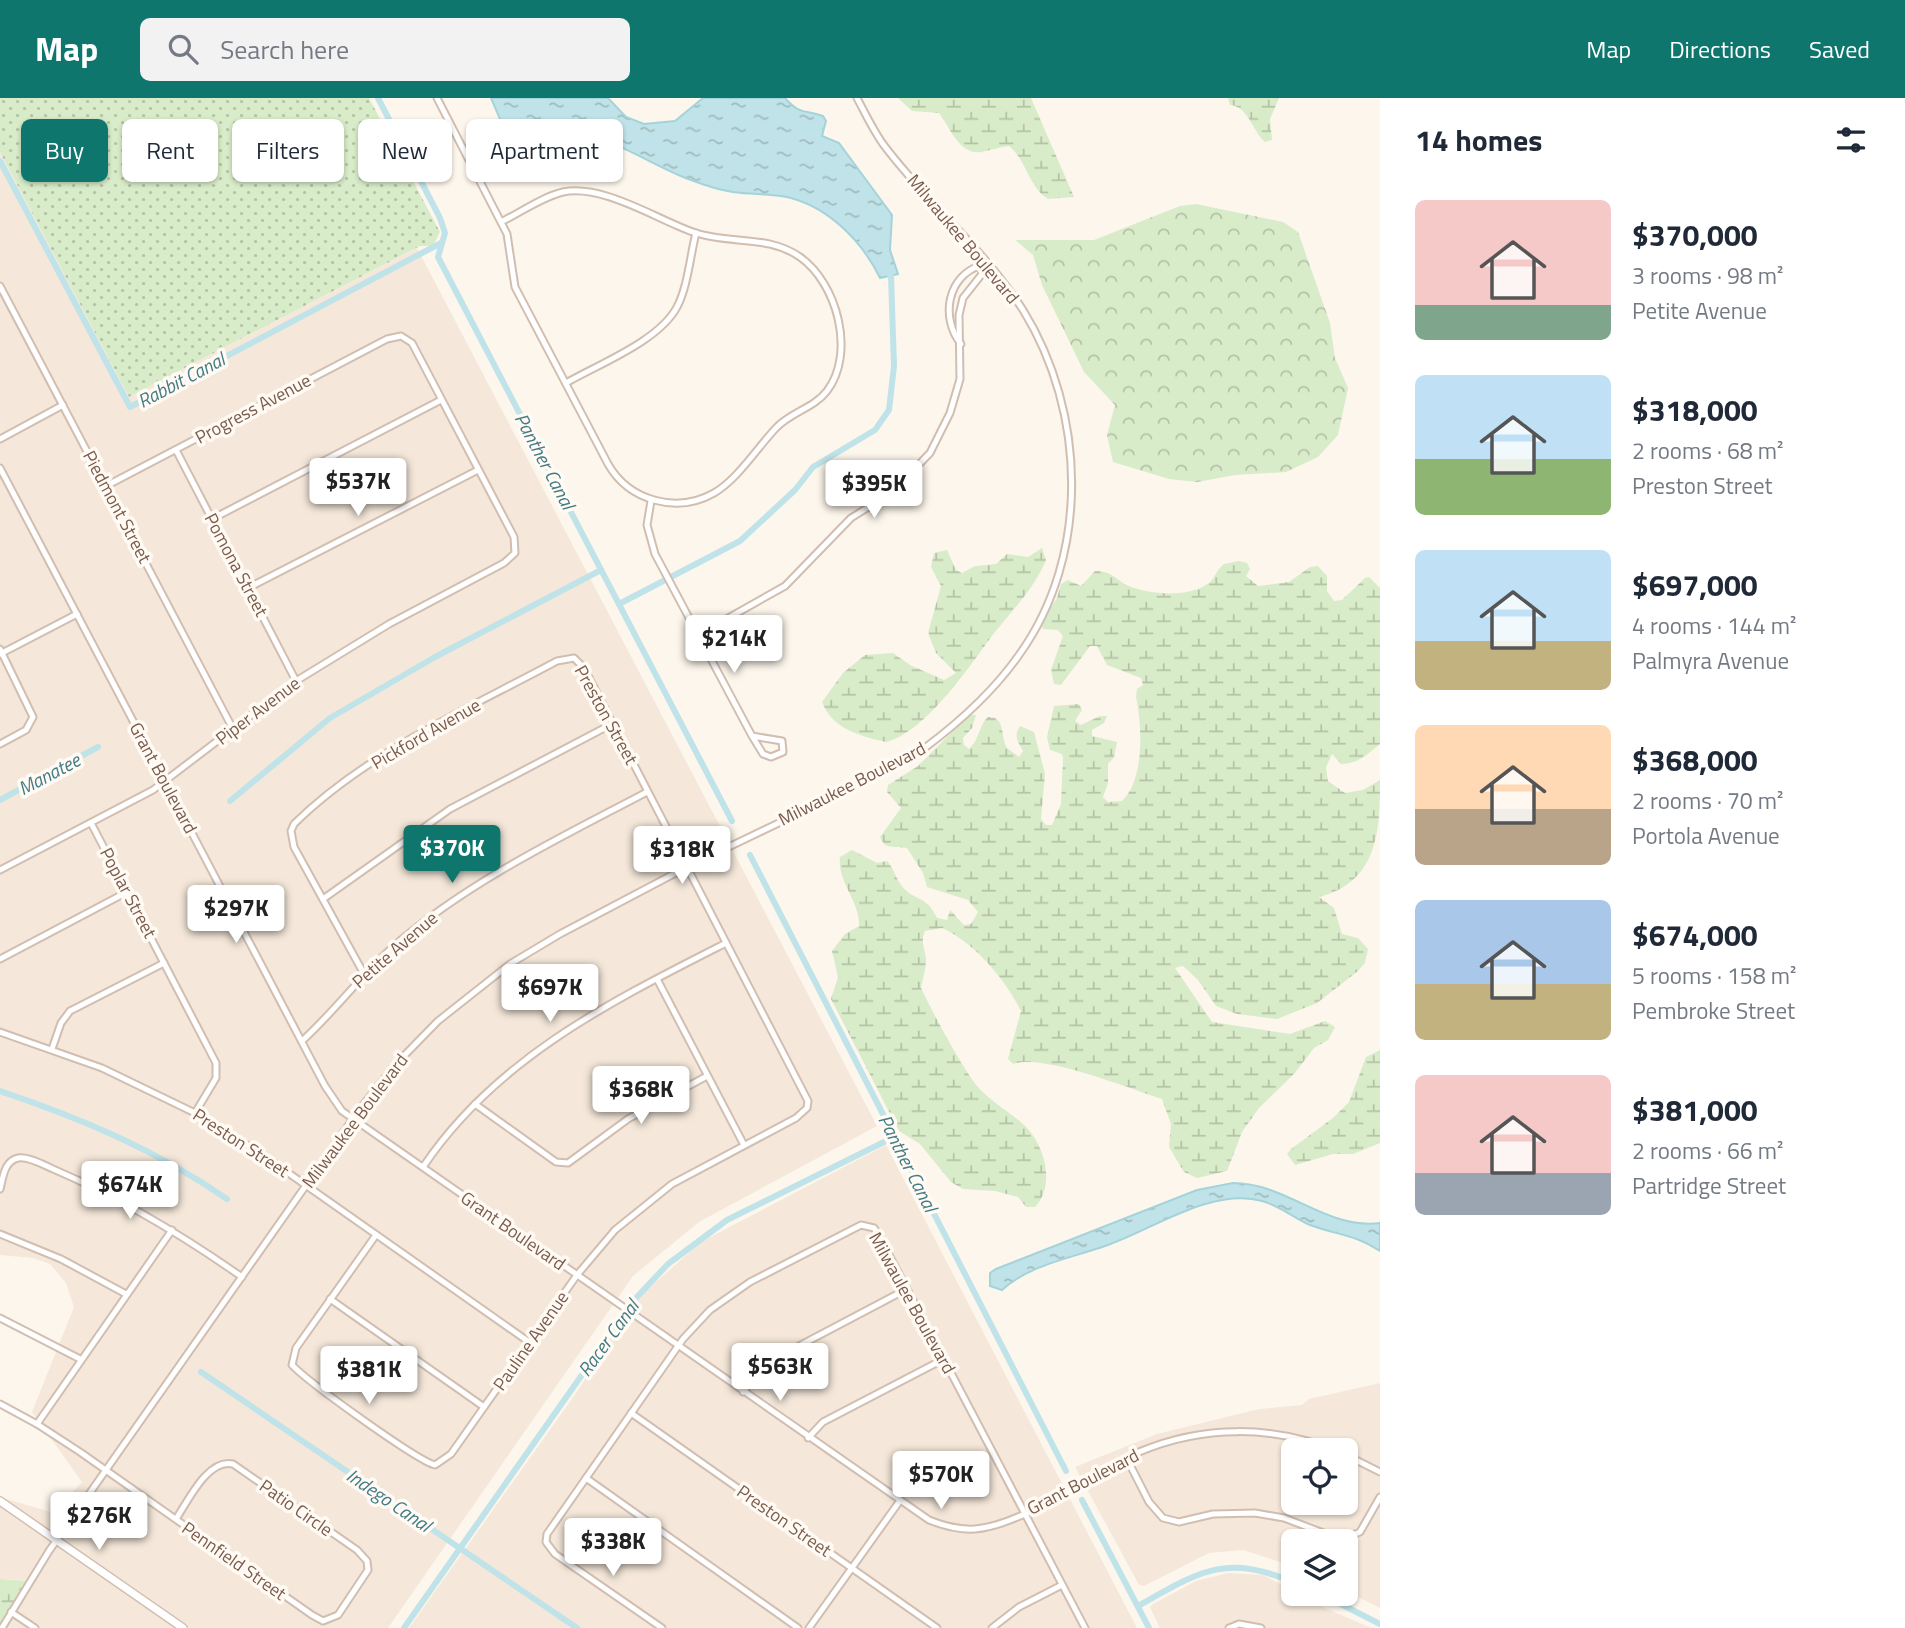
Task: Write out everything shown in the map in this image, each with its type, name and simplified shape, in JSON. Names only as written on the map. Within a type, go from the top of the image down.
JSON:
[{"type":"street","points":[[437,98],[507,234],[511,278],[615,476],[651,501],[688,503],[714,493],[779,425],[821,397],[832,384],[839,364],[834,305],[826,286],[803,259],[764,241],[696,233],[587,191],[554,195],[501,222]]},
{"type":"street","name":"Milwaukee Boulevard","points":[[2,1628],[58,1540],[306,1185],[353,1119],[418,1041],[490,978],[560,934],[687,867],[845,791],[926,747],[964,719],[993,688],[1021,653],[1038,623],[1064,554],[1071,505],[1070,446],[1064,405],[1048,359],[1022,309],[882,143],[857,98]]},
{"type":"street","points":[[566,383],[651,336],[665,324],[677,306],[696,233]]},
{"type":"street","points":[[961,344],[949,324],[947,309],[952,294],[968,270],[984,264]]},
{"type":"street","points":[[698,635],[785,586],[851,518],[891,493],[914,473],[930,453],[950,413],[960,379],[959,315],[963,298],[982,274],[984,264]]},
{"type":"street","name":"Piedmont Street","points":[[0,286],[233,729]]},
{"type":"street","points":[[952,294],[963,298]]},
{"type":"street","name":"Progress Avenue","points":[[106,486],[387,339],[401,336],[412,343],[441,400]]},
{"type":"street","points":[[212,519],[441,400],[478,470],[248,588]]},
{"type":"street","points":[[0,439],[63,405]]},
{"type":"street","name":"Pomona Street","points":[[176,450],[296,681]]},
{"type":"street","name":"Grant Boulevard","points":[[0,468],[333,1100],[353,1119],[929,1520],[960,1529],[994,1525],[1024,1513],[1127,1459],[1167,1442],[1224,1431],[1295,1438]]},
{"type":"street","name":"Piper Avenue","points":[[0,870],[165,782],[296,681],[388,624],[504,563],[515,553],[513,537],[478,470]]},
{"type":"street","points":[[651,501],[648,537],[698,635],[752,736],[763,754],[771,757],[783,752],[782,741],[752,736]]},
{"type":"street","points":[[0,744],[31,724],[32,710],[1,652],[77,614]]},
{"type":"street","name":"Preston Street","points":[[574,658],[584,668],[805,1093],[807,1108]]},
{"type":"street","name":"Pickford Avenue","points":[[323,899],[294,847],[291,831],[305,814],[413,738],[557,661],[574,658]]},
{"type":"street","points":[[363,974],[323,899],[450,809],[612,724]]},
{"type":"street","name":"Petite Avenue","points":[[302,1041],[363,974],[435,913],[484,880],[647,792]]},
{"type":"street","name":"Poplar Street","points":[[91,823],[216,1063],[216,1078],[195,1113]]},
{"type":"street","points":[[0,959],[127,892]]},
{"type":"street","points":[[423,1167],[475,1104],[552,1038],[726,943]]},
{"type":"street","points":[[52,1049],[61,1023],[70,1011],[163,963]]},
{"type":"street","points":[[657,979],[744,1145]]},
{"type":"street","name":"Preston Street","points":[[0,1032],[52,1049],[129,1080],[195,1113],[306,1185],[529,1342]]},
{"type":"street","points":[[475,1104],[556,1162],[568,1163],[628,1119],[707,1076]]},
{"type":"street","name":"Pauline Avenue","points":[[330,1299],[296,1348],[292,1365],[307,1379],[435,1465],[446,1461],[576,1275],[615,1230],[673,1184],[789,1122],[807,1108]]},
{"type":"street","points":[[0,1189],[6,1169],[14,1159],[22,1157],[77,1179],[172,1230],[242,1277]]},
{"type":"street","name":"Milwaulee Boulevard","points":[[662,1628],[555,1553],[546,1542],[547,1534],[677,1346],[698,1321],[728,1296],[861,1225],[874,1228],[1024,1513]]},
{"type":"street","points":[[37,1424],[172,1230]]},
{"type":"street","points":[[0,1234],[61,1259],[126,1294]]},
{"type":"street","points":[[376,1235],[330,1299],[484,1407]]},
{"type":"street","points":[[743,1392],[762,1368],[778,1357],[907,1289]]},
{"type":"street","points":[[0,1318],[80,1359]]},
{"type":"street","points":[[808,1438],[824,1422],[944,1359]]},
{"type":"street","name":"Pennfield Street","points":[[0,1404],[37,1424],[312,1615],[330,1620]]},
{"type":"street","name":"Preston Street","points":[[631,1413],[937,1628]]},
{"type":"street","points":[[1127,1459],[1157,1513],[1179,1522],[1213,1514],[1255,1513],[1284,1518],[1342,1540],[1360,1532],[1380,1496]]},
{"type":"street","points":[[1358,1461],[1380,1472]]},
{"type":"street","name":"Patio Circle","points":[[176,1519],[213,1468],[225,1462],[244,1471],[357,1550],[367,1561],[365,1576],[338,1615],[330,1620]]},
{"type":"street","points":[[586,1478],[798,1628]]},
{"type":"street","points":[[0,1501],[183,1628]]},
{"type":"street","points":[[809,1628],[900,1502]]},
{"type":"street","points":[[1024,1513],[1085,1628]]},
{"type":"street","points":[[992,1628],[1019,1607],[1062,1585]]},
{"type":"street","points":[[10,1612],[35,1628]]},
{"type":"street","points":[[1231,1627],[1248,1624],[1261,1628]]},
{"type":"shaded area","points":[[0,152],[129,397],[417,248],[877,1126],[699,1222],[633,1276],[388,1628],[188,1628],[0,1497],[54,1513],[82,1482],[32,1412],[74,1307],[66,1283],[50,1264],[33,1258],[0,1255]]},
{"type":"shaded area","points":[[886,1145],[1137,1628],[409,1628],[576,1393],[638,1298],[701,1242]]},
{"type":"shaded area","points":[[1380,1383],[1380,1608],[1358,1597],[1358,1529],[1281,1529],[1281,1562],[1243,1550],[1209,1553],[1144,1586],[1139,1585],[1075,1467],[1157,1434],[1259,1409],[1302,1405],[1309,1399]]},
{"type":"shaded area","points":[[0,1504],[177,1628],[3,1628],[25,1580],[0,1579]]},
{"type":"shaded area","points":[[1228,1573],[1263,1575],[1281,1585],[1281,1606],[1321,1606],[1371,1628],[1160,1628],[1150,1607],[1196,1581]]},
{"type":"green space","points":[[0,98],[369,98],[380,119],[358,119],[358,182],[414,182],[440,232],[433,246],[420,246],[129,397],[0,152]]},
{"type":"green space","points":[[898,98],[1031,98],[1074,197],[1048,199],[1041,194],[1009,146],[982,152],[967,149],[956,139],[939,113],[912,111]]},
{"type":"green space","points":[[1228,98],[1279,98],[1270,119],[1272,140],[1265,142],[1246,114],[1230,105]]},
{"type":"green space","points":[[1196,204],[1283,222],[1298,232],[1330,323],[1335,358],[1348,388],[1338,435],[1318,457],[1286,472],[1235,475],[1197,482],[1169,479],[1113,462],[1107,435],[1115,405],[1084,372],[1042,285],[1033,255],[1015,240],[1094,240],[1180,206]]},
{"type":"green space","points":[[1042,548],[1046,560],[1027,593],[955,685],[914,727],[886,742],[848,730],[833,719],[822,702],[843,673],[865,655],[893,653],[910,665],[944,680],[956,673],[936,653],[928,633],[941,586],[931,567],[934,553],[947,550],[956,570],[962,573],[975,566],[996,564],[1007,554],[1028,557]]},
{"type":"green space","points":[[1239,561],[1247,563],[1250,569],[1246,576],[1258,586],[1289,582],[1310,567],[1318,566],[1327,576],[1327,591],[1334,601],[1342,600],[1365,578],[1369,577],[1380,588],[1380,744],[1362,758],[1347,764],[1341,764],[1332,754],[1326,767],[1328,781],[1345,793],[1363,790],[1380,780],[1376,835],[1372,852],[1353,880],[1339,890],[1319,897],[1334,908],[1342,934],[1358,938],[1368,949],[1365,963],[1317,1003],[1277,1019],[1237,1014],[1216,1006],[1198,980],[1183,966],[1175,968],[1212,1022],[1290,1034],[1325,1021],[1335,1027],[1328,1040],[1314,1048],[1294,1074],[1259,1108],[1242,1132],[1227,1171],[1197,1178],[1184,1172],[1169,1147],[1171,1124],[1162,1099],[1044,1063],[1013,1064],[1008,1059],[1021,1011],[1007,987],[988,963],[966,943],[942,928],[925,931],[923,942],[926,963],[921,988],[932,1011],[982,1092],[1031,1132],[1045,1165],[1045,1188],[1035,1207],[1026,1207],[1018,1197],[995,1191],[963,1189],[951,1182],[920,1144],[899,1131],[831,999],[838,977],[832,951],[845,934],[859,926],[856,908],[842,875],[840,857],[852,850],[877,863],[887,861],[901,885],[929,905],[937,918],[947,920],[950,910],[964,925],[971,924],[978,912],[968,900],[927,887],[923,873],[907,848],[891,847],[882,841],[880,837],[901,808],[887,792],[888,785],[918,766],[969,715],[976,715],[972,728],[963,738],[964,745],[969,749],[985,720],[988,717],[994,718],[1000,723],[1007,748],[1019,757],[1023,751],[1017,736],[1020,726],[1034,732],[1045,774],[1041,819],[1046,825],[1052,825],[1061,804],[1063,758],[1062,754],[1050,750],[1047,737],[1054,706],[1079,704],[1082,710],[1075,721],[1081,725],[1100,716],[1107,716],[1104,723],[1092,730],[1092,736],[1117,742],[1114,757],[1108,764],[1108,783],[1103,797],[1108,802],[1122,801],[1135,780],[1138,766],[1140,722],[1136,697],[1137,689],[1143,685],[1141,678],[1107,665],[1097,646],[1090,646],[1061,685],[1054,684],[1051,670],[1063,636],[1058,630],[1043,629],[1041,622],[1057,598],[1061,584],[1068,580],[1081,586],[1095,571],[1106,573],[1138,589],[1182,593],[1193,591],[1210,582],[1224,564]]},
{"type":"green space","points":[[1380,1050],[1380,1143],[1353,1154],[1333,1154],[1295,1165],[1287,1154],[1349,1102],[1366,1057]]},
{"type":"green space","points":[[0,1579],[29,1581],[0,1628]]},
{"type":"water","points":[[491,98],[608,98],[626,117],[644,124],[675,121],[703,98],[785,98],[799,110],[823,116],[826,121],[822,136],[839,143],[892,215],[890,250],[898,274],[880,278],[855,240],[832,219],[806,203],[777,195],[733,192],[712,187],[679,176],[623,148],[623,119],[499,118]]},
{"type":"water","points":[[1233,1183],[1271,1190],[1342,1220],[1380,1223],[1380,1251],[1354,1238],[1310,1225],[1275,1206],[1243,1198],[1223,1200],[1182,1212],[1105,1246],[1037,1268],[1002,1290],[990,1286],[990,1273],[996,1269],[1197,1190]]},
{"type":"waterway","name":"Panther Canal","points":[[378,98],[440,218],[445,233],[438,257],[732,821]]},
{"type":"waterway","name":"Rabbit Canal","points":[[0,161],[130,407],[441,243]]},
{"type":"waterway","points":[[619,604],[740,541],[795,490],[813,467],[875,430],[889,410],[894,366],[891,276],[887,271]]},
{"type":"waterway","points":[[230,801],[330,718],[435,657],[601,570]]},
{"type":"waterway","name":"Manatee","points":[[0,800],[98,747]]},
{"type":"waterway","name":"Panther Canal","points":[[750,855],[1066,1471]]},
{"type":"waterway","points":[[0,1091],[60,1112],[145,1150],[227,1199]]},
{"type":"waterway","name":"Racer Canal","points":[[404,1628],[636,1298],[668,1264],[727,1220],[894,1137]]},
{"type":"waterway","name":"Indego Canal","points":[[201,1372],[577,1628]]},
{"type":"waterway","name":"Panther Canal","points":[[1082,1500],[1149,1628]]},
{"type":"waterway","points":[[1138,1606],[1178,1584],[1212,1570],[1248,1569],[1281,1578]]},
{"type":"waterway","points":[[1345,1606],[1380,1624]]}]
